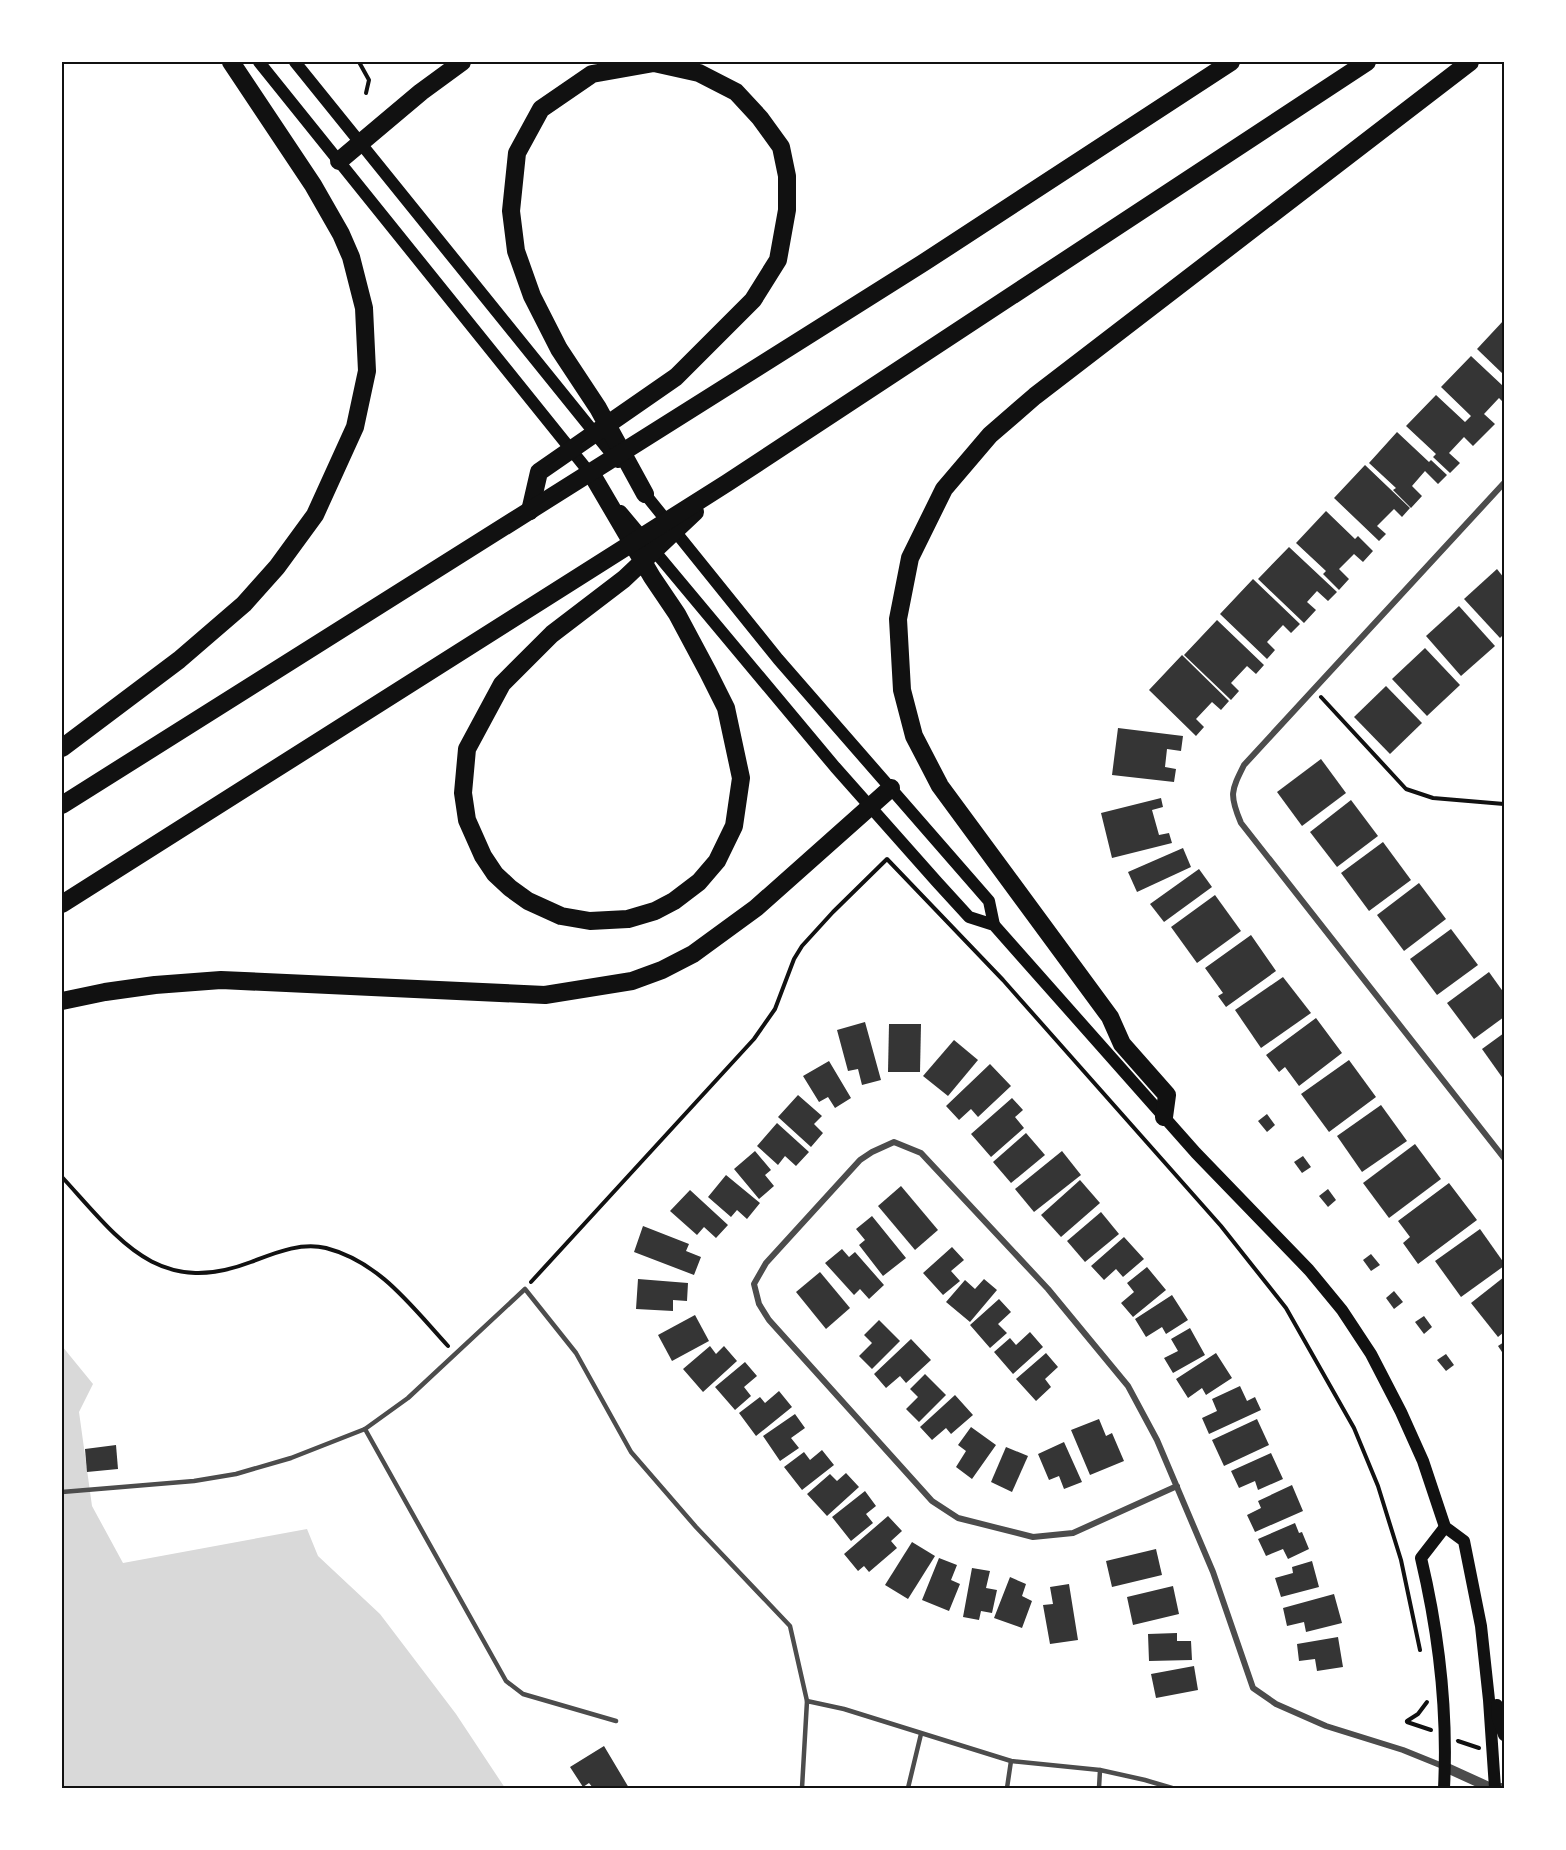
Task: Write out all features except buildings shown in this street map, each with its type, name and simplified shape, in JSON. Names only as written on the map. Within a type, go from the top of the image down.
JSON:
[{"type":"highway","points":[[62,748],[179,660],[244,604],[277,567],[315,515],[355,427],[367,371],[364,308],[351,257],[341,234],[313,185],[231,62]]},
{"type":"highway","points":[[339,161],[421,92],[462,62]]},
{"type":"highway","points":[[62,805],[923,263],[1231,62]]},
{"type":"highway","points":[[62,904],[727,483],[1367,62]]},
{"type":"highway","points":[[1164,1117],[1167,1095],[1122,1044],[1110,1017],[956,810],[926,761],[914,736],[902,690],[898,620],[910,558],[944,489],[990,435],[1035,396],[1470,62]]},
{"type":"highway","points":[[530,511],[539,472],[676,377],[753,300],[778,260],[787,210],[787,176],[781,147],[760,118],[736,92],[699,74],[654,63],[592,74],[542,109],[517,153],[511,211],[516,251],[532,296],[559,349],[598,408],[645,494]]},
{"type":"highway","points":[[594,478],[652,577],[677,614],[726,708],[741,778],[734,826],[717,861],[699,882],[674,901],[655,911],[628,918],[590,921],[561,916],[528,901],[495,874],[483,856],[467,820],[463,793],[467,749],[502,684],[552,634],[624,579],[727,483]]},
{"type":"highway","points":[[62,1001],[145,987],[221,980],[545,994],[632,981],[662,970],[702,948],[756,908],[891,788]]},
{"type":"main road","points":[[259,62],[594,478],[870,807],[969,916],[994,925],[1196,1153],[1309,1270],[1355,1329],[1371,1354],[1401,1412],[1422,1461],[1445,1527],[1464,1541],[1481,1626],[1489,1700],[1493,1788]]},
{"type":"main road","points":[[295,62],[719,588],[989,901],[994,925]]},
{"type":"main road","points":[[1444,1788],[1445,1710],[1440,1662],[1431,1604],[1420,1558],[1445,1527]]},
{"type":"main road","points":[[1481,1626],[1488,1634],[1498,1719],[1504,1735]]},
{"type":"street","points":[[1504,483],[1244,765],[1232,789],[1235,810],[1241,823],[1504,1158]]},
{"type":"street","points":[[1177,1486],[1073,1533],[1033,1537],[958,1518],[932,1501],[769,1320],[759,1305],[754,1284],[766,1263],[860,1160],[894,1142],[921,1153],[1048,1289],[1128,1386],[1157,1440],[1177,1486],[1213,1572],[1253,1688],[1276,1704],[1326,1726],[1403,1750],[1493,1788]]},
{"type":"lane","points":[[62,1492],[194,1481],[236,1474],[291,1458],[365,1429],[408,1398],[525,1289],[576,1353],[631,1452],[696,1527],[790,1626],[807,1701],[802,1788]]},
{"type":"lane","points":[[365,1429],[506,1681],[523,1694],[616,1721]]},
{"type":"lane","points":[[807,1701],[844,1709],[1011,1761],[1100,1770],[1172,1788]]},
{"type":"lane","points":[[908,1788],[921,1734]]},
{"type":"lane","points":[[1007,1788],[1011,1761]]},
{"type":"lane","points":[[1099,1788],[1100,1770]]},
{"type":"path","points":[[359,62],[369,80],[366,93]]},
{"type":"path","points":[[1315,690],[1406,789],[1433,798],[1504,804]]},
{"type":"path","points":[[525,1289],[754,1039],[775,1009],[794,959],[802,946],[887,859],[1011,989],[1221,1226],[1286,1308],[1354,1428],[1378,1486],[1401,1560],[1422,1658]]},
{"type":"path","points":[[62,1177],[122,1242],[145,1258],[178,1273],[206,1275],[300,1246],[324,1248],[360,1261],[375,1270],[395,1288],[455,1353]]},
{"type":"path","points":[[1407,1721],[1418,1714],[1428,1699]]},
{"type":"shaded area","points":[[62,1346],[93,1384],[79,1412],[92,1506],[123,1563],[307,1529],[318,1556],[380,1614],[456,1714],[505,1788],[62,1788]]}]
